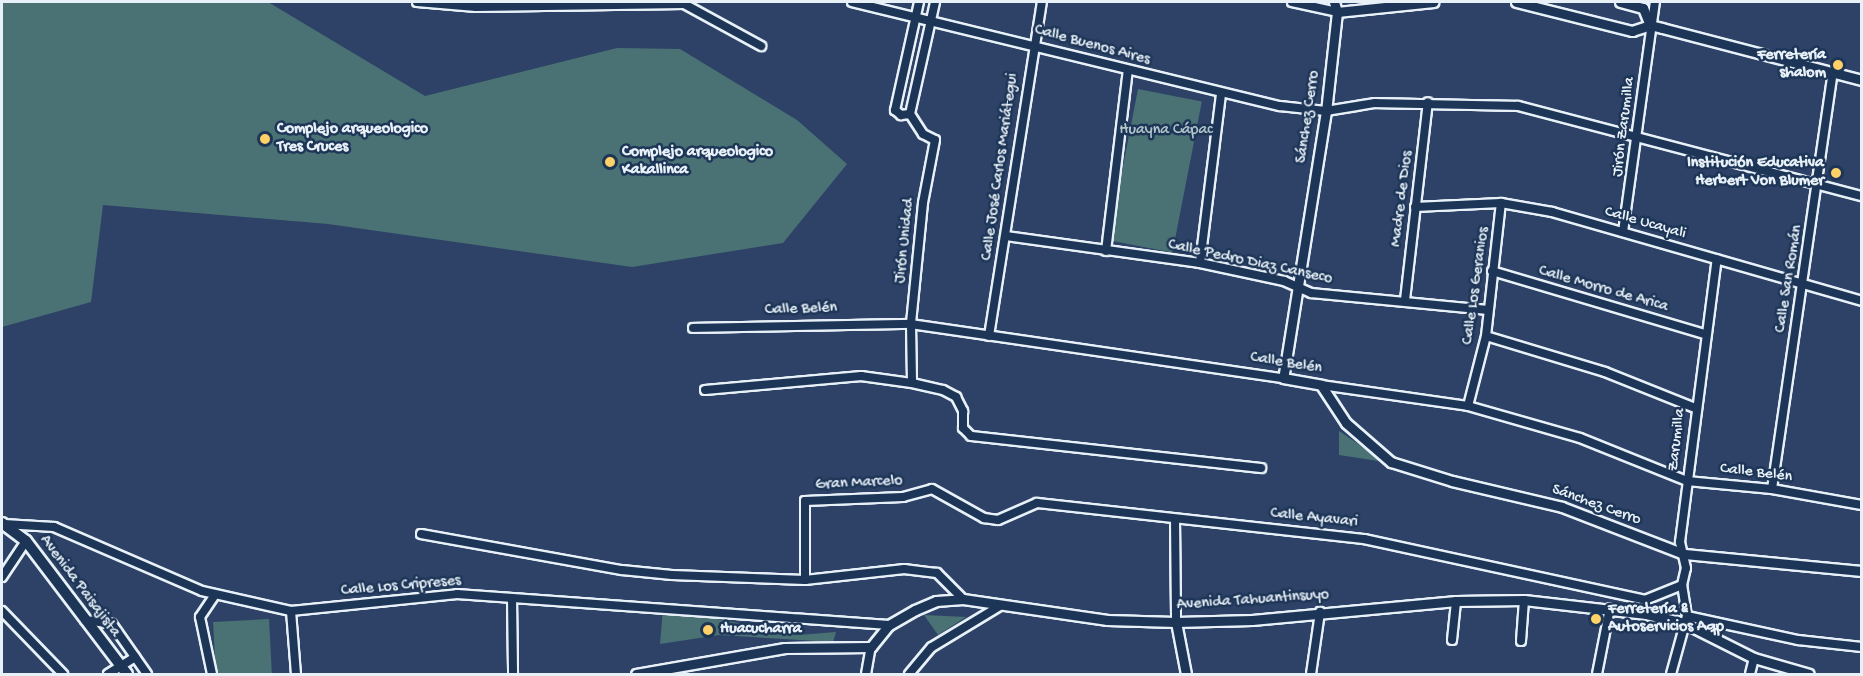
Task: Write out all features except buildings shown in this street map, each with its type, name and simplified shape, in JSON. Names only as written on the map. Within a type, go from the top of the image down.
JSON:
[{"type":"main road","name":"Avenida Paisajista","points":[[2,524],[26,541],[124,671]]},
{"type":"street","points":[[417,2],[476,7],[684,4],[761,46]]},
{"type":"street","name":"Calle Buenos Aires","points":[[852,2],[915,19],[1032,43],[1221,94],[1326,111],[1375,103],[1428,102],[1518,106],[1862,196]]},
{"type":"street","points":[[919,2],[895,110],[902,115],[910,114],[935,2]]},
{"type":"street","name":"Calle José Carlos Mariátegui","points":[[988,336],[1006,236],[1032,43],[1042,2]]},
{"type":"street","points":[[1292,2],[1338,12],[1433,2]]},
{"type":"street","name":"Sánchez Cerro","points":[[1283,378],[1326,111],[1338,12],[1334,2]]},
{"type":"street","points":[[1516,2],[1632,31],[1650,26],[1862,80]]},
{"type":"street","points":[[1620,2],[1643,8],[1650,26]]},
{"type":"street","name":"Jirón Zarumilla","points":[[1623,232],[1639,136],[1650,26],[1655,2]]},
{"type":"street","points":[[1106,251],[1128,70]]},
{"type":"street","name":"Calle San Román","points":[[1772,489],[1819,185],[1833,72]]},
{"type":"street","points":[[1200,263],[1221,94]]},
{"type":"street","name":"Madre de Dios","points":[[1405,300],[1428,102]]},
{"type":"street","name":"Jirón Unidad","points":[[910,114],[923,134],[935,140],[923,203],[911,324],[912,383]]},
{"type":"street","name":"Calle Ucayali","points":[[1416,207],[1501,203],[1552,212],[1862,300]]},
{"type":"street","name":"Calle Los Geranios","points":[[1468,406],[1486,336],[1501,203]]},
{"type":"street","name":"Calle Pedro Diaz Canseco","points":[[1006,236],[1200,263],[1297,287],[1311,293],[1405,300],[1488,310]]},
{"type":"street","name":"Zarumilla","points":[[1685,620],[1682,585],[1684,554],[1680,542],[1695,408],[1718,259]]},
{"type":"street","name":"Calle Morro de Arica","points":[[1492,271],[1705,334]]},
{"type":"street","name":"Calle Belén","points":[[693,328],[833,322],[911,324],[1468,406],[1580,438],[1687,481],[1772,489],[1862,505]]},
{"type":"street","points":[[1486,336],[1605,372],[1695,408]]},
{"type":"street","points":[[705,390],[861,376],[912,383],[943,390],[956,397],[963,411],[963,428],[971,436],[1261,468]]},
{"type":"street","name":"Sánchez Cerro","points":[[1321,385],[1346,423],[1391,462],[1452,482],[1562,507],[1684,554],[1862,571]]},
{"type":"street","name":"Gran Marcelo","points":[[805,580],[804,501],[903,497],[932,489],[979,514]]},
{"type":"street","name":"Calle Ayavari","points":[[979,514],[998,520],[1037,503],[1364,539],[1645,600]]},
{"type":"street","points":[[1175,519],[1176,622],[1186,675]]},
{"type":"street","name":"Calle Los Cripreses","points":[[2,524],[54,527],[214,596],[291,611],[457,594],[889,625]]},
{"type":"street","points":[[421,534],[622,570],[805,580],[904,569],[937,573],[963,599]]},
{"type":"street","points":[[2,576],[26,541]]},
{"type":"street","points":[[1646,614],[1645,600],[1682,585]]},
{"type":"street","points":[[212,675],[200,617],[214,596]]},
{"type":"street","points":[[512,598],[513,675]]},
{"type":"street","name":"Avenida Tahuantinsuyo","points":[[872,647],[889,625],[936,601],[963,599],[1107,620],[1176,622],[1456,601],[1524,600],[1610,608],[1685,620],[1754,658],[1809,675]]},
{"type":"street","points":[[1521,641],[1524,600]]},
{"type":"street","points":[[1452,640],[1456,601]]},
{"type":"street","points":[[909,675],[932,647],[1000,606]]},
{"type":"street","points":[[1597,675],[1610,608]]},
{"type":"street","points":[[2,611],[63,675]]},
{"type":"street","points":[[291,611],[296,675]]},
{"type":"street","points":[[1311,675],[1320,612]]},
{"type":"street","points":[[85,620],[112,624],[147,675]]},
{"type":"street","points":[[1671,675],[1685,620],[1798,640],[1862,646]]},
{"type":"street","points":[[636,675],[785,648],[872,647],[866,675]]},
{"type":"street","points":[[108,675],[124,671],[135,657]]},
{"type":"street","points":[[1749,675],[1754,658]]},
{"type":"green space","points":[[2,2],[268,2],[425,96],[617,48],[680,49],[797,120],[847,164],[783,243],[632,267],[328,224],[103,205],[91,302],[2,327]]},
{"type":"green space","name":"Huayna Cápac","points":[[1138,89],[1202,101],[1172,253],[1109,240]]},
{"type":"green space","points":[[1339,431],[1385,462],[1339,455]]},
{"type":"green space","name":"Huacucharra","points":[[663,608],[798,635],[836,632],[833,642],[719,635],[660,644]]},
{"type":"green space","points":[[924,615],[966,617],[938,635]]},
{"type":"green space","points":[[269,619],[272,674],[216,674],[213,622]]},
{"type":"place","name":"Ferretería shalom","points":[[1838,65]]},
{"type":"place","name":"Complejo arqueologico Tres Cruces","points":[[265,139]]},
{"type":"place","name":"Complejo arqueologico Kakallinca","points":[[610,162]]},
{"type":"place","name":"Institución Educativa Herbert Von Blumer","points":[[1836,173]]},
{"type":"place","name":"Ferretería & Autoservicios Aqp","points":[[1596,619]]},
{"type":"place","name":"Huacucharra","points":[[708,630]]}]
